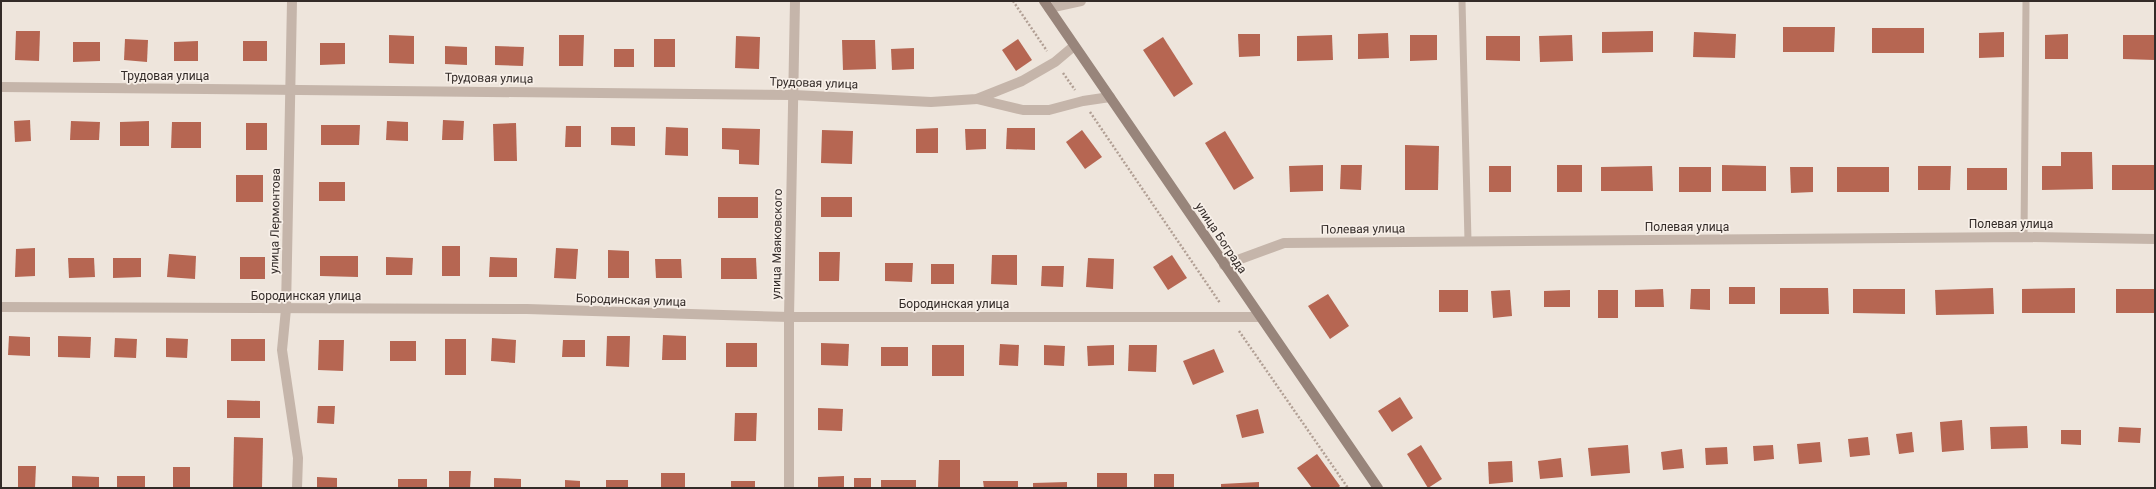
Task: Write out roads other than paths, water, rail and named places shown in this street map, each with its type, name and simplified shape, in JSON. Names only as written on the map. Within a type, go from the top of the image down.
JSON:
[{"type":"main road","name":"улица Бограда","points":[[1047,5],[1378,488]]},
{"type":"street","name":"улица Лермонтова","points":[[292,1],[286,309],[282,350],[298,458],[297,488]]},
{"type":"street","name":"улица Маяковского","points":[[789,488],[789,317],[795,1]]},
{"type":"street","points":[[1047,5],[1081,1]]},
{"type":"street","name":"Трудовая улица","points":[[977,99],[1022,80],[1055,62],[1074,46]]},
{"type":"street","name":"Трудовая улица","points":[[1,87],[794,95],[931,102],[977,99],[1023,110],[1049,110],[1083,101],[1110,97]]},
{"type":"street","name":"Полевая улица","points":[[1224,265],[1284,243],[2024,237],[2155,239]]},
{"type":"street","name":"Бородинская улица","points":[[1,307],[527,310],[789,317],[1260,317]]},
{"type":"lane","points":[[1462,1],[1468,241]]},
{"type":"lane","points":[[2024,237],[2026,1]]}]
